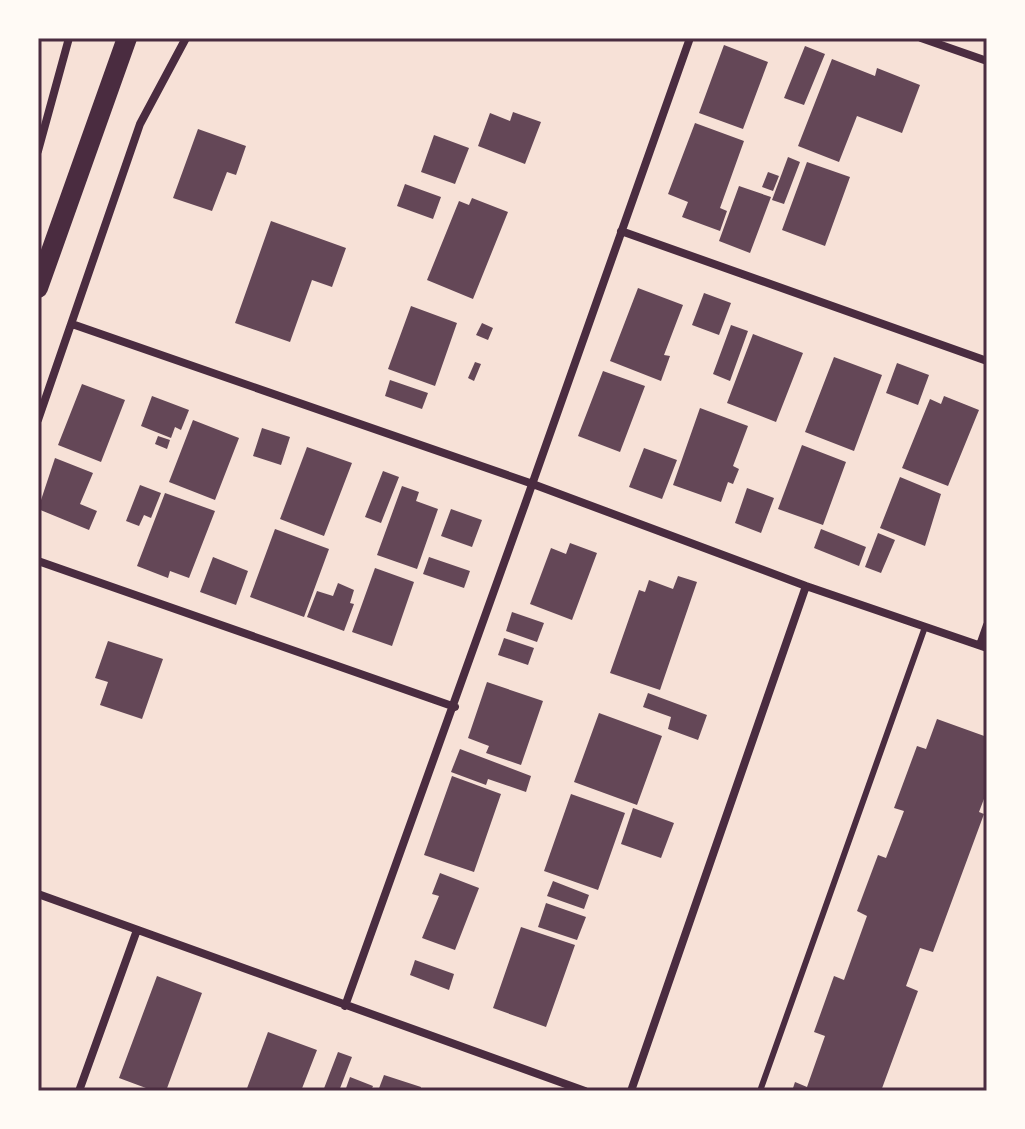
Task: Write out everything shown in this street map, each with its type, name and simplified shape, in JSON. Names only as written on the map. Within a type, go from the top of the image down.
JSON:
[{"type":"main road","points":[[38,288],[127,38]]},
{"type":"street","points":[[39,147],[69,38]]},
{"type":"street","points":[[38,420],[140,124],[186,38]]},
{"type":"street","points":[[345,1006],[455,707],[530,483],[690,38]]},
{"type":"street","points":[[921,38],[987,61]]},
{"type":"street","points":[[621,231],[987,361]]},
{"type":"street","points":[[72,324],[530,483],[806,586],[984,647],[987,625]]},
{"type":"street","points":[[38,561],[455,707]]},
{"type":"street","points":[[631,1091],[806,586]]},
{"type":"street","points":[[38,894],[585,1091]]},
{"type":"street","points":[[79,1091],[137,930]]},
{"type":"lane","points":[[760,1091],[925,627]]},
{"type":"building","points":[[724,45],[768,62],[743,129],[699,113]]},
{"type":"building","points":[[805,46],[825,54],[804,105],[784,98]]},
{"type":"building","points":[[832,59],[875,76],[877,68],[920,85],[902,133],[857,116],[839,162],[798,146]]},
{"type":"building","points":[[513,112],[541,122],[525,164],[478,146],[490,113],[510,121]]},
{"type":"building","points":[[695,123],[744,141],[720,208],[727,211],[720,231],[682,217],[688,202],[668,194]]},
{"type":"building","points":[[198,129],[246,146],[236,175],[227,172],[212,211],[173,198]]},
{"type":"building","points":[[434,135],[469,148],[455,184],[421,172]]},
{"type":"building","points":[[788,157],[800,162],[784,204],[772,200]]},
{"type":"building","points":[[807,162],[850,177],[825,246],[782,230]]},
{"type":"building","points":[[768,172],[779,176],[773,191],[762,187]]},
{"type":"building","points":[[405,184],[441,197],[433,219],[397,206]]},
{"type":"building","points":[[739,186],[771,197],[750,253],[719,241]]},
{"type":"building","points":[[472,198],[508,212],[473,299],[427,280],[459,201],[469,205]]},
{"type":"building","points":[[271,221],[346,248],[332,287],[312,280],[290,342],[235,323]]},
{"type":"building","points":[[638,288],[683,305],[664,355],[670,356],[661,381],[610,361]]},
{"type":"building","points":[[704,293],[731,303],[719,335],[692,325]]},
{"type":"building","points":[[411,306],[457,323],[435,386],[388,369]]},
{"type":"building","points":[[482,323],[493,328],[488,340],[476,335]]},
{"type":"building","points":[[731,325],[748,331],[730,381],[713,374]]},
{"type":"building","points":[[753,334],[803,353],[776,422],[727,403]]},
{"type":"building","points":[[834,357],[882,375],[854,451],[805,432]]},
{"type":"building","points":[[475,362],[481,364],[474,381],[468,378]]},
{"type":"building","points":[[897,363],[929,375],[918,405],[886,393]]},
{"type":"building","points":[[603,371],[645,386],[620,452],[578,436]]},
{"type":"building","points":[[390,380],[428,393],[422,409],[385,396]]},
{"type":"building","points":[[82,384],[125,400],[101,462],[58,445]]},
{"type":"building","points":[[152,396],[189,410],[181,430],[175,427],[171,438],[141,426]]},
{"type":"building","points":[[944,396],[979,410],[948,486],[902,468],[930,399],[941,404]]},
{"type":"building","points":[[700,408],[748,426],[733,466],[739,469],[733,484],[728,482],[721,502],[673,485]]},
{"type":"building","points":[[193,420],[239,438],[215,500],[169,482]]},
{"type":"building","points":[[262,428],[290,437],[281,465],[253,456]]},
{"type":"building","points":[[158,436],[170,440],[167,449],[155,444]]},
{"type":"building","points":[[802,445],[846,462],[823,525],[778,509]]},
{"type":"building","points":[[307,447],[352,463],[324,536],[280,519]]},
{"type":"building","points":[[644,448],[677,460],[662,499],[629,487]]},
{"type":"building","points":[[55,458],[93,473],[80,504],[97,511],[89,530],[38,509]]},
{"type":"building","points":[[383,471],[399,477],[381,523],[365,517]]},
{"type":"building","points":[[900,477],[941,494],[925,546],[880,528]]},
{"type":"building","points":[[140,485],[161,493],[151,518],[144,515],[139,526],[126,521]]},
{"type":"building","points":[[402,486],[419,492],[416,501],[438,509],[417,569],[377,555]]},
{"type":"building","points":[[747,488],[774,498],[761,533],[735,523]]},
{"type":"building","points":[[165,493],[215,511],[189,578],[170,571],[168,578],[137,566]]},
{"type":"building","points":[[451,509],[482,520],[472,547],[441,536]]},
{"type":"building","points":[[275,529],[329,549],[304,617],[250,597]]},
{"type":"building","points":[[821,529],[866,547],[859,566],[814,548]]},
{"type":"building","points":[[878,533],[895,540],[881,573],[865,567]]},
{"type":"building","points":[[570,543],[597,553],[572,620],[530,604],[551,548],[566,554]]},
{"type":"building","points":[[213,557],[248,571],[236,605],[200,592]]},
{"type":"building","points":[[429,557],[470,571],[464,588],[423,574]]},
{"type":"building","points":[[375,568],[414,582],[392,646],[352,632]]},
{"type":"building","points":[[678,576],[697,582],[660,690],[610,673],[639,590],[645,592],[649,580],[673,589]]},
{"type":"building","points":[[338,583],[354,590],[350,603],[354,604],[344,631],[307,617],[317,591],[333,596]]},
{"type":"building","points":[[512,612],[544,623],[537,642],[506,631]]},
{"type":"building","points":[[504,638],[534,648],[528,665],[498,655]]},
{"type":"building","points":[[108,641],[163,659],[142,719],[100,705],[108,682],[95,678]]},
{"type":"building","points":[[487,682],[543,701],[521,765],[486,753],[489,746],[468,738]]},
{"type":"building","points":[[648,693],[707,715],[698,740],[668,729],[671,717],[643,707]]},
{"type":"building","points":[[599,713],[662,736],[637,805],[574,782]]},
{"type":"building","points":[[937,719],[987,737],[987,791],[979,812],[984,814],[933,952],[920,948],[906,986],[918,991],[881,1091],[792,1091],[795,1082],[807,1087],[825,1036],[814,1032],[834,976],[844,980],[867,916],[857,911],[878,855],[886,858],[904,811],[894,808],[917,746],[926,749]]},
{"type":"building","points":[[460,749],[531,776],[526,792],[488,779],[486,785],[451,772]]},
{"type":"building","points":[[452,776],[501,794],[474,872],[424,855]]},
{"type":"building","points":[[571,794],[625,813],[598,890],[544,871]]},
{"type":"building","points":[[633,808],[674,823],[661,858],[621,844]]},
{"type":"building","points":[[440,873],[479,888],[455,950],[422,938],[439,896],[432,894]]},
{"type":"building","points":[[553,881],[589,895],[584,909],[547,896]]},
{"type":"building","points":[[546,903],[586,917],[577,940],[538,927]]},
{"type":"building","points":[[521,927],[575,945],[546,1027],[493,1008]]},
{"type":"building","points":[[415,960],[454,974],[449,990],[410,975]]},
{"type":"building","points":[[157,976],[202,993],[166,1091],[154,1091],[119,1078]]},
{"type":"building","points":[[268,1032],[317,1050],[301,1091],[246,1091]]},
{"type":"building","points":[[338,1052],[352,1057],[339,1091],[323,1091]]},
{"type":"building","points":[[384,1075],[421,1087],[420,1091],[378,1091]]},
{"type":"building","points":[[350,1077],[373,1086],[371,1091],[345,1091]]}]
